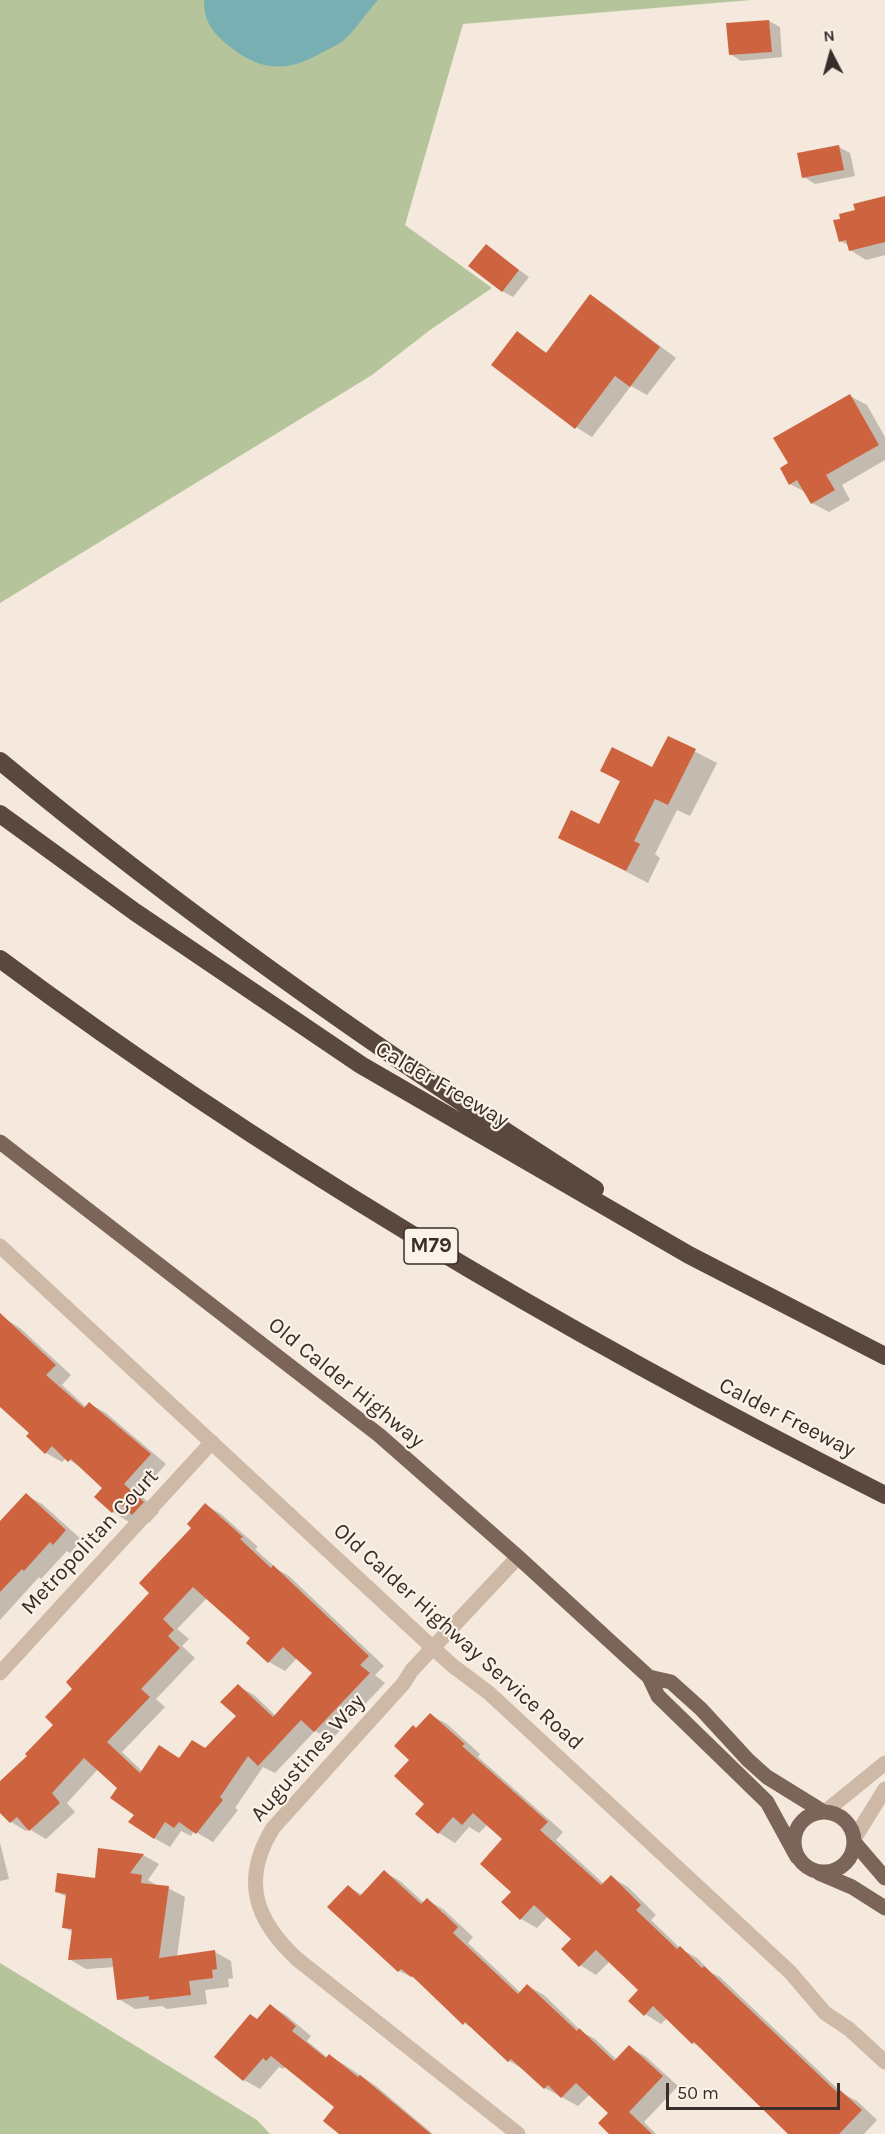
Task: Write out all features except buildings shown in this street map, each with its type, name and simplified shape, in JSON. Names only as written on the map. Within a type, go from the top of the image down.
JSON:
[{"type":"highway","points":[[0,761],[182,905],[464,1104],[691,1249],[811,1318]]},
{"type":"highway","name":"Calder Freeway","points":[[0,814],[218,970],[361,1065],[660,1239],[885,1356]]},
{"type":"highway","name":"Calder Freeway","points":[[0,959],[216,1109],[379,1214],[622,1357],[885,1495]]},
{"type":"main road","name":"Old Calder Highway","points":[[0,1142],[380,1435],[519,1557],[649,1677],[658,1696],[766,1802],[797,1857]]},
{"type":"main road","name":"Old Calder Highway","points":[[649,1677],[671,1682],[701,1709],[767,1777],[824,1811]]},
{"type":"main road","points":[[818,1872],[827,1872],[844,1865],[853,1850],[854,1840],[851,1828],[845,1820],[836,1814],[824,1811],[803,1819],[796,1827],[793,1848],[797,1857],[802,1864],[818,1872],[852,1887],[885,1908]]},
{"type":"main road","points":[[854,1840],[885,1878]]},
{"type":"street","name":"Old Calder Highway Service Road","points":[[0,1246],[433,1648],[489,1693],[790,1972],[825,2013],[849,2029],[885,2062]]},
{"type":"street","name":"Metropolitan Court","points":[[0,1673],[212,1442]]},
{"type":"street","name":"Augustines Way","points":[[518,2134],[297,1959],[267,1927],[260,1913],[257,1896],[258,1863],[262,1845],[273,1828],[392,1697],[412,1670],[519,1557]]},
{"type":"street","points":[[824,1811],[885,1763]]},
{"type":"street","points":[[854,1840],[885,1789]]},
{"type":"green space","points":[[0,0],[751,0],[463,24],[405,225],[492,288],[430,330],[372,375],[0,603]]},
{"type":"green space","points":[[0,1963],[257,2120],[270,2134],[0,2134]]},
{"type":"water","points":[[204,0],[378,0],[342,42],[296,64],[274,66],[252,60],[223,41],[207,21]]}]
